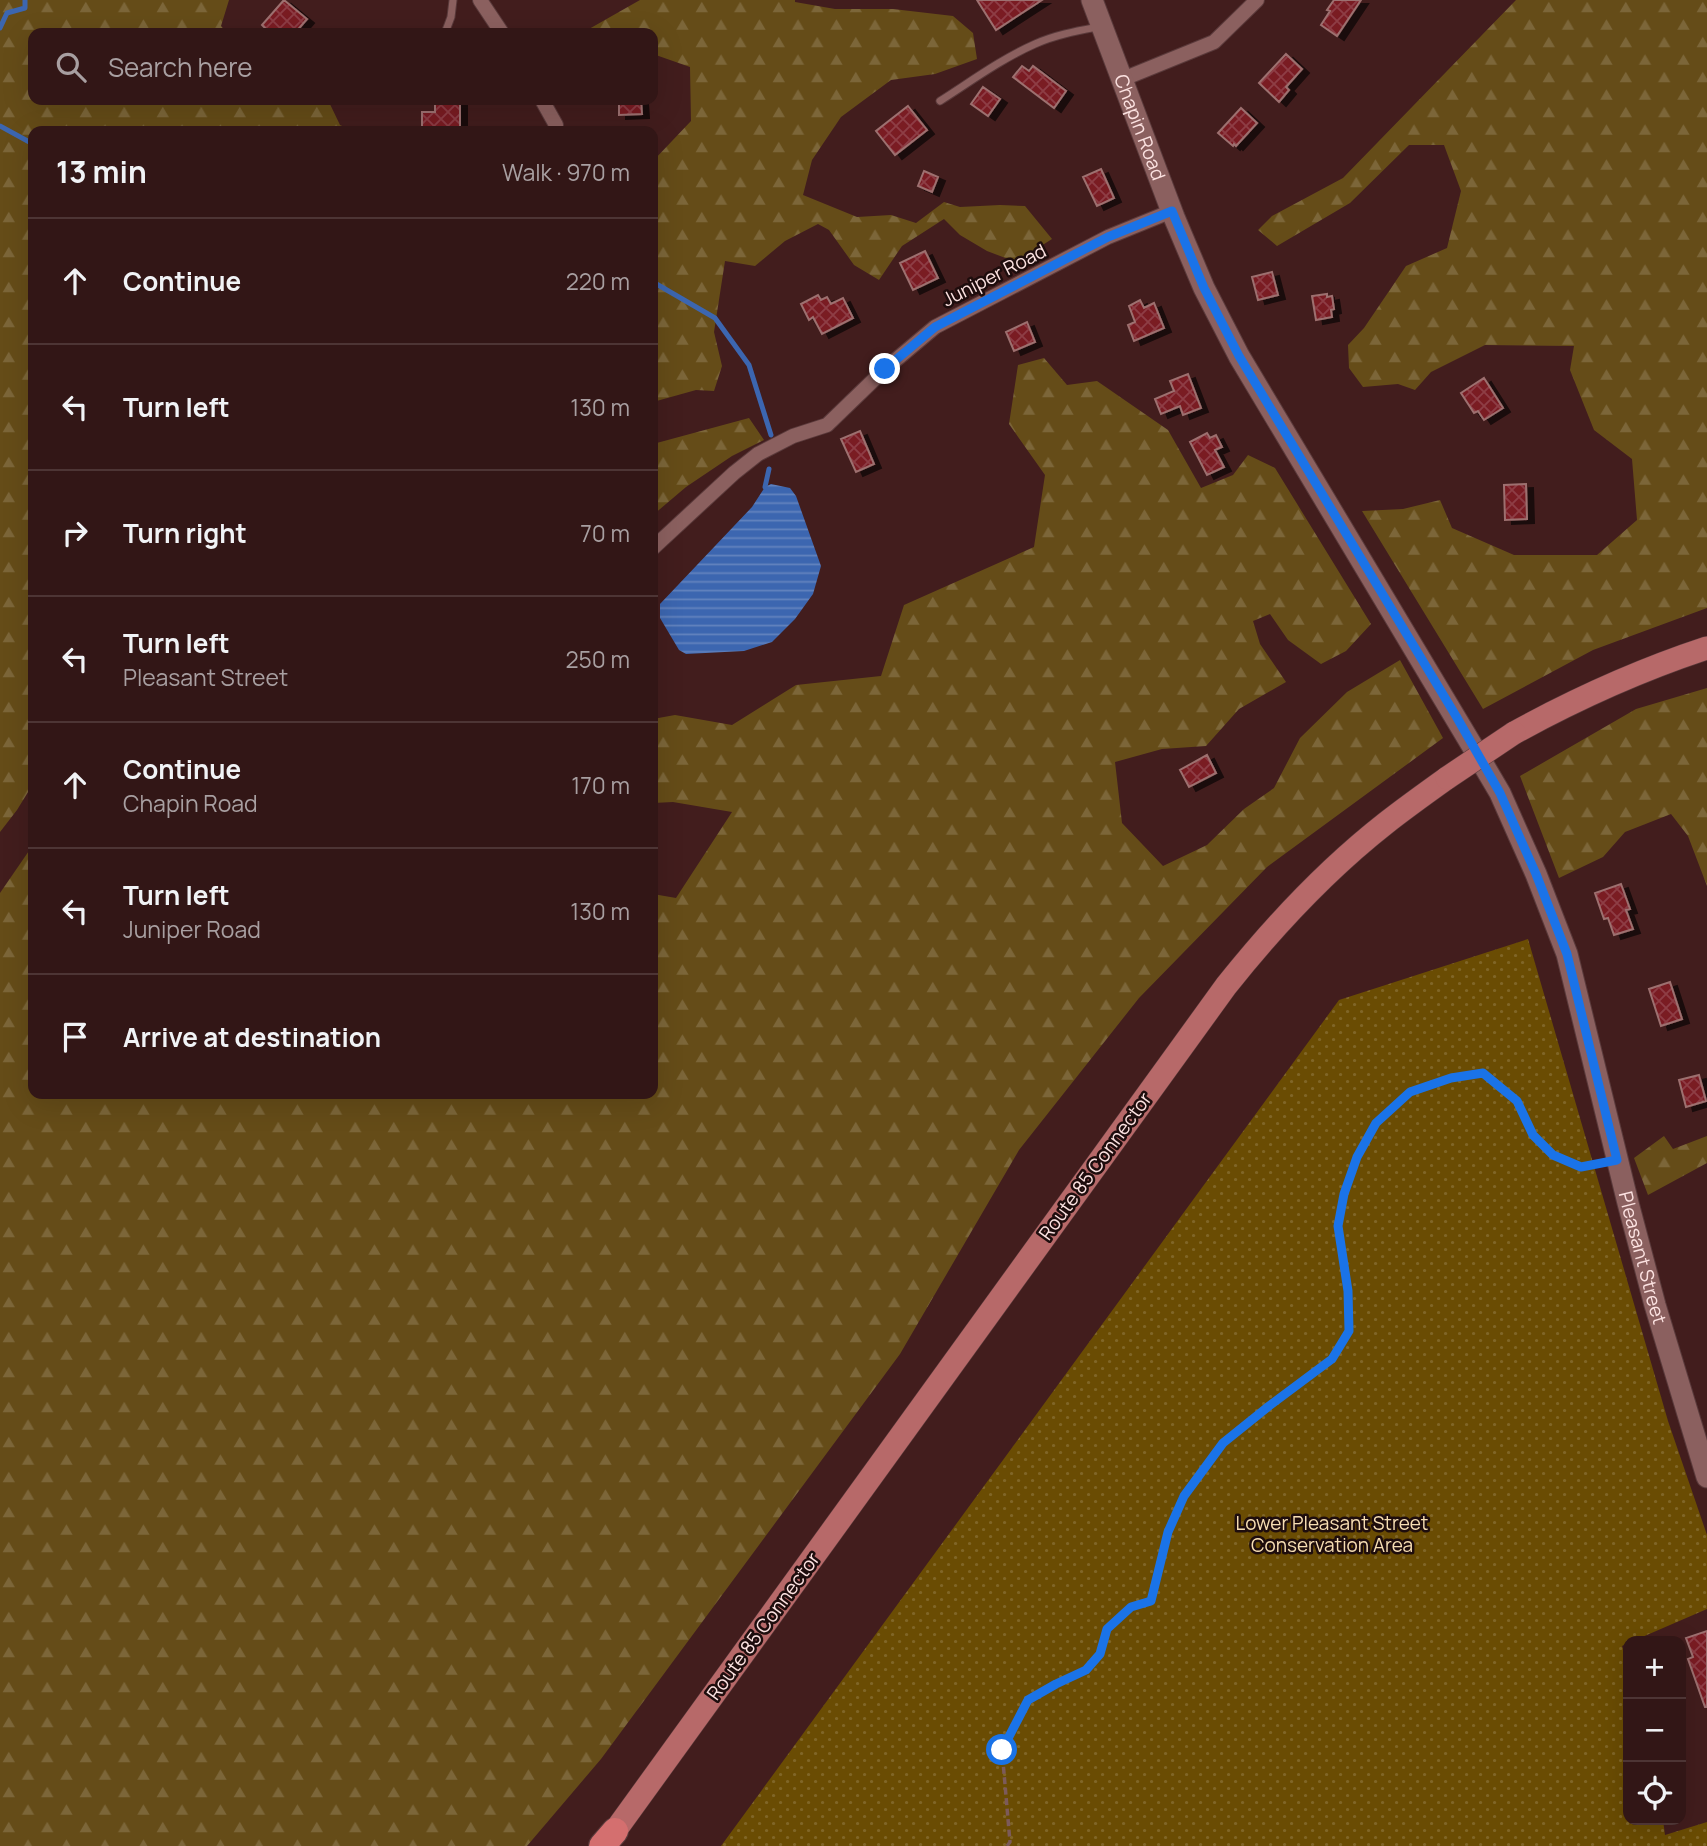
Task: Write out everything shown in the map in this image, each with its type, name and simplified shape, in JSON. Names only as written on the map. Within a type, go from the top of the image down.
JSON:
[{"type":"main road","name":"Route 85 Connector","points":[[608,1841],[1226,986],[1268,935],[1318,884],[1384,824],[1514,733],[1583,697],[1653,667],[1707,648]]},
{"type":"street","points":[[480,0],[499,28]]},
{"type":"street","name":"Chapin Road","points":[[1092,0],[1204,288],[1239,356],[1375,584]]},
{"type":"street","points":[[1123,79],[1213,42],[1257,0]]},
{"type":"street","points":[[545,105],[556,125]]},
{"type":"street","name":"Juniper Road","points":[[658,543],[758,453],[793,436],[827,425],[885,369],[935,327],[1108,237],[1172,211]]},
{"type":"street","name":"Pleasant Street","points":[[1375,584],[1500,793],[1536,874],[1567,954],[1655,1305],[1707,1477]]},
{"type":"lane","points":[[447,28],[453,0]]},
{"type":"lane","points":[[940,101],[1035,44],[1102,26]]},
{"type":"path","points":[[1007,1846],[1010,1842],[1002,1750],[1028,1700],[1086,1670],[1100,1654],[1107,1629],[1131,1607],[1151,1601],[1168,1532],[1184,1496],[1223,1443],[1332,1359],[1349,1331],[1348,1291],[1338,1226],[1344,1194],[1357,1157],[1376,1123],[1410,1092],[1451,1078],[1483,1073],[1517,1101],[1533,1135],[1553,1155],[1581,1167],[1617,1160]]},
{"type":"green space","points":[[0,0],[229,0],[221,26],[223,28],[28,28],[28,105],[330,105],[342,126],[28,126],[28,792],[0,832]]},
{"type":"green space","points":[[640,0],[795,0],[835,9],[893,9],[953,16],[973,33],[977,59],[935,74],[891,80],[841,117],[812,160],[803,195],[857,217],[891,215],[916,223],[944,202],[960,207],[1025,206],[1052,239],[1016,262],[987,251],[960,235],[944,219],[902,246],[879,280],[854,265],[829,230],[818,224],[785,241],[755,266],[725,261],[714,332],[722,366],[714,391],[696,390],[658,401],[658,156],[691,121],[690,67],[658,56],[658,28],[591,28]]},
{"type":"green space","points":[[1516,0],[1707,0],[1707,608],[1593,650],[1483,709],[1362,511],[1403,509],[1440,500],[1452,528],[1514,555],[1597,555],[1637,520],[1632,459],[1594,430],[1570,370],[1574,346],[1485,345],[1431,372],[1415,390],[1398,384],[1363,387],[1349,368],[1348,345],[1364,328],[1406,266],[1447,248],[1461,191],[1444,145],[1409,145],[1350,203],[1277,246],[1258,230],[1272,216],[1343,178]]},
{"type":"green space","points":[[1044,358],[1067,385],[1097,381],[1168,430],[1201,488],[1233,475],[1248,455],[1275,468],[1371,624],[1346,651],[1321,664],[1288,640],[1270,614],[1253,621],[1260,644],[1286,682],[1239,709],[1206,746],[1162,749],[1115,762],[1122,823],[1163,866],[1207,845],[1244,809],[1274,788],[1300,738],[1347,692],[1400,660],[1443,738],[1267,867],[1139,998],[1019,1150],[900,1354],[601,1759],[527,1846],[0,1846],[0,893],[28,852],[28,1099],[658,1099],[658,895],[676,898],[732,812],[673,802],[658,803],[658,718],[675,715],[732,725],[796,685],[881,676],[904,605],[1034,547],[1045,475],[1009,424],[1018,365]]},
{"type":"green space","points":[[749,418],[764,440],[732,456],[686,487],[658,511],[658,443]]},
{"type":"green space","points":[[1707,688],[1707,886],[1688,836],[1671,814],[1625,832],[1603,857],[1559,878],[1520,776],[1636,709]]},
{"type":"green space","name":"Lower Pleasant Street Conservation Area","points":[[1528,939],[1668,1421],[1707,1535],[1707,1609],[1645,1636],[1623,1636],[1623,1825],[1664,1825],[1665,1835],[1707,1822],[1707,1846],[721,1846],[1339,1000]]},
{"type":"green space","points":[[1664,1136],[1673,1149],[1707,1136],[1707,1163],[1648,1195],[1634,1158]]},
{"type":"water","points":[[771,484],[790,488],[796,496],[821,566],[813,594],[795,619],[772,642],[744,651],[686,654],[679,650],[660,618],[660,604],[752,507],[765,487]]},
{"type":"building","points":[[284,0],[307,19],[299,28],[265,28],[262,25]]},
{"type":"building","points":[[977,0],[1042,0],[996,30]]},
{"type":"building","points":[[1334,0],[1361,0],[1337,36],[1321,25]]},
{"type":"building","points":[[1286,54],[1302,69],[1286,87],[1289,90],[1279,102],[1259,83]]},
{"type":"building","points":[[1022,66],[1029,71],[1033,66],[1066,91],[1054,108],[1013,77]]},
{"type":"building","points":[[983,87],[1000,99],[988,116],[971,104]]},
{"type":"building","points":[[435,105],[460,105],[460,126],[422,126],[422,112],[435,112]]},
{"type":"building","points":[[619,105],[641,105],[642,114],[619,115]]},
{"type":"building","points":[[908,106],[927,130],[895,155],[876,131]]},
{"type":"building","points":[[1241,108],[1257,123],[1233,146],[1218,133]]},
{"type":"building","points":[[1101,169],[1114,198],[1097,206],[1083,177]]},
{"type":"building","points":[[924,171],[938,177],[932,192],[918,186]]},
{"type":"building","points":[[925,251],[938,278],[913,290],[900,263]]},
{"type":"building","points":[[1272,272],[1278,295],[1258,300],[1252,277]]},
{"type":"building","points":[[1327,294],[1327,297],[1332,296],[1332,317],[1316,320],[1312,296]]},
{"type":"building","points":[[818,295],[821,300],[827,297],[831,304],[843,298],[853,318],[822,334],[813,317],[809,320],[801,304]]},
{"type":"building","points":[[1140,300],[1144,308],[1154,303],[1164,328],[1134,341],[1128,325],[1135,322],[1129,306]]},
{"type":"building","points":[[1027,322],[1035,342],[1014,351],[1006,332]]},
{"type":"building","points":[[1188,374],[1201,408],[1183,415],[1180,406],[1161,414],[1155,399],[1174,391],[1170,381]]},
{"type":"building","points":[[1484,378],[1503,408],[1484,420],[1478,411],[1474,413],[1461,393]]},
{"type":"building","points":[[860,431],[874,464],[856,472],[841,439]]},
{"type":"building","points":[[1207,433],[1210,438],[1216,435],[1222,447],[1215,450],[1224,467],[1207,475],[1190,442]]},
{"type":"building","points":[[1526,484],[1527,519],[1505,520],[1504,485]]},
{"type":"building","points":[[1207,755],[1216,773],[1189,787],[1180,770]]},
{"type":"building","points":[[1621,884],[1630,909],[1626,910],[1633,929],[1614,935],[1608,918],[1604,919],[1595,893]]},
{"type":"building","points":[[1670,982],[1682,1019],[1661,1026],[1649,989]]},
{"type":"building","points":[[1699,1075],[1706,1101],[1686,1107],[1679,1080]]},
{"type":"building","points":[[1707,1631],[1707,1707],[1688,1659],[1693,1657],[1686,1638]]},
{"type":"waterway","points":[[0,28],[7,13],[25,8],[25,0]]},
{"type":"waterway","points":[[0,126],[28,141]]},
{"type":"waterway","points":[[658,285],[715,318],[749,365],[771,435]]},
{"type":"waterway","points":[[765,487],[769,469]]},
{"type":"route","points":[[885,369],[935,327],[1108,237],[1172,211],[1204,288],[1239,356],[1500,793],[1536,874],[1567,954],[1617,1160],[1581,1167],[1553,1155],[1533,1135],[1517,1101],[1483,1073],[1451,1078],[1410,1092],[1376,1123],[1357,1157],[1344,1194],[1338,1226],[1348,1291],[1349,1331],[1332,1359],[1223,1443],[1184,1496],[1168,1532],[1151,1601],[1131,1607],[1107,1629],[1100,1654],[1086,1670],[1028,1700],[1002,1750]]}]
